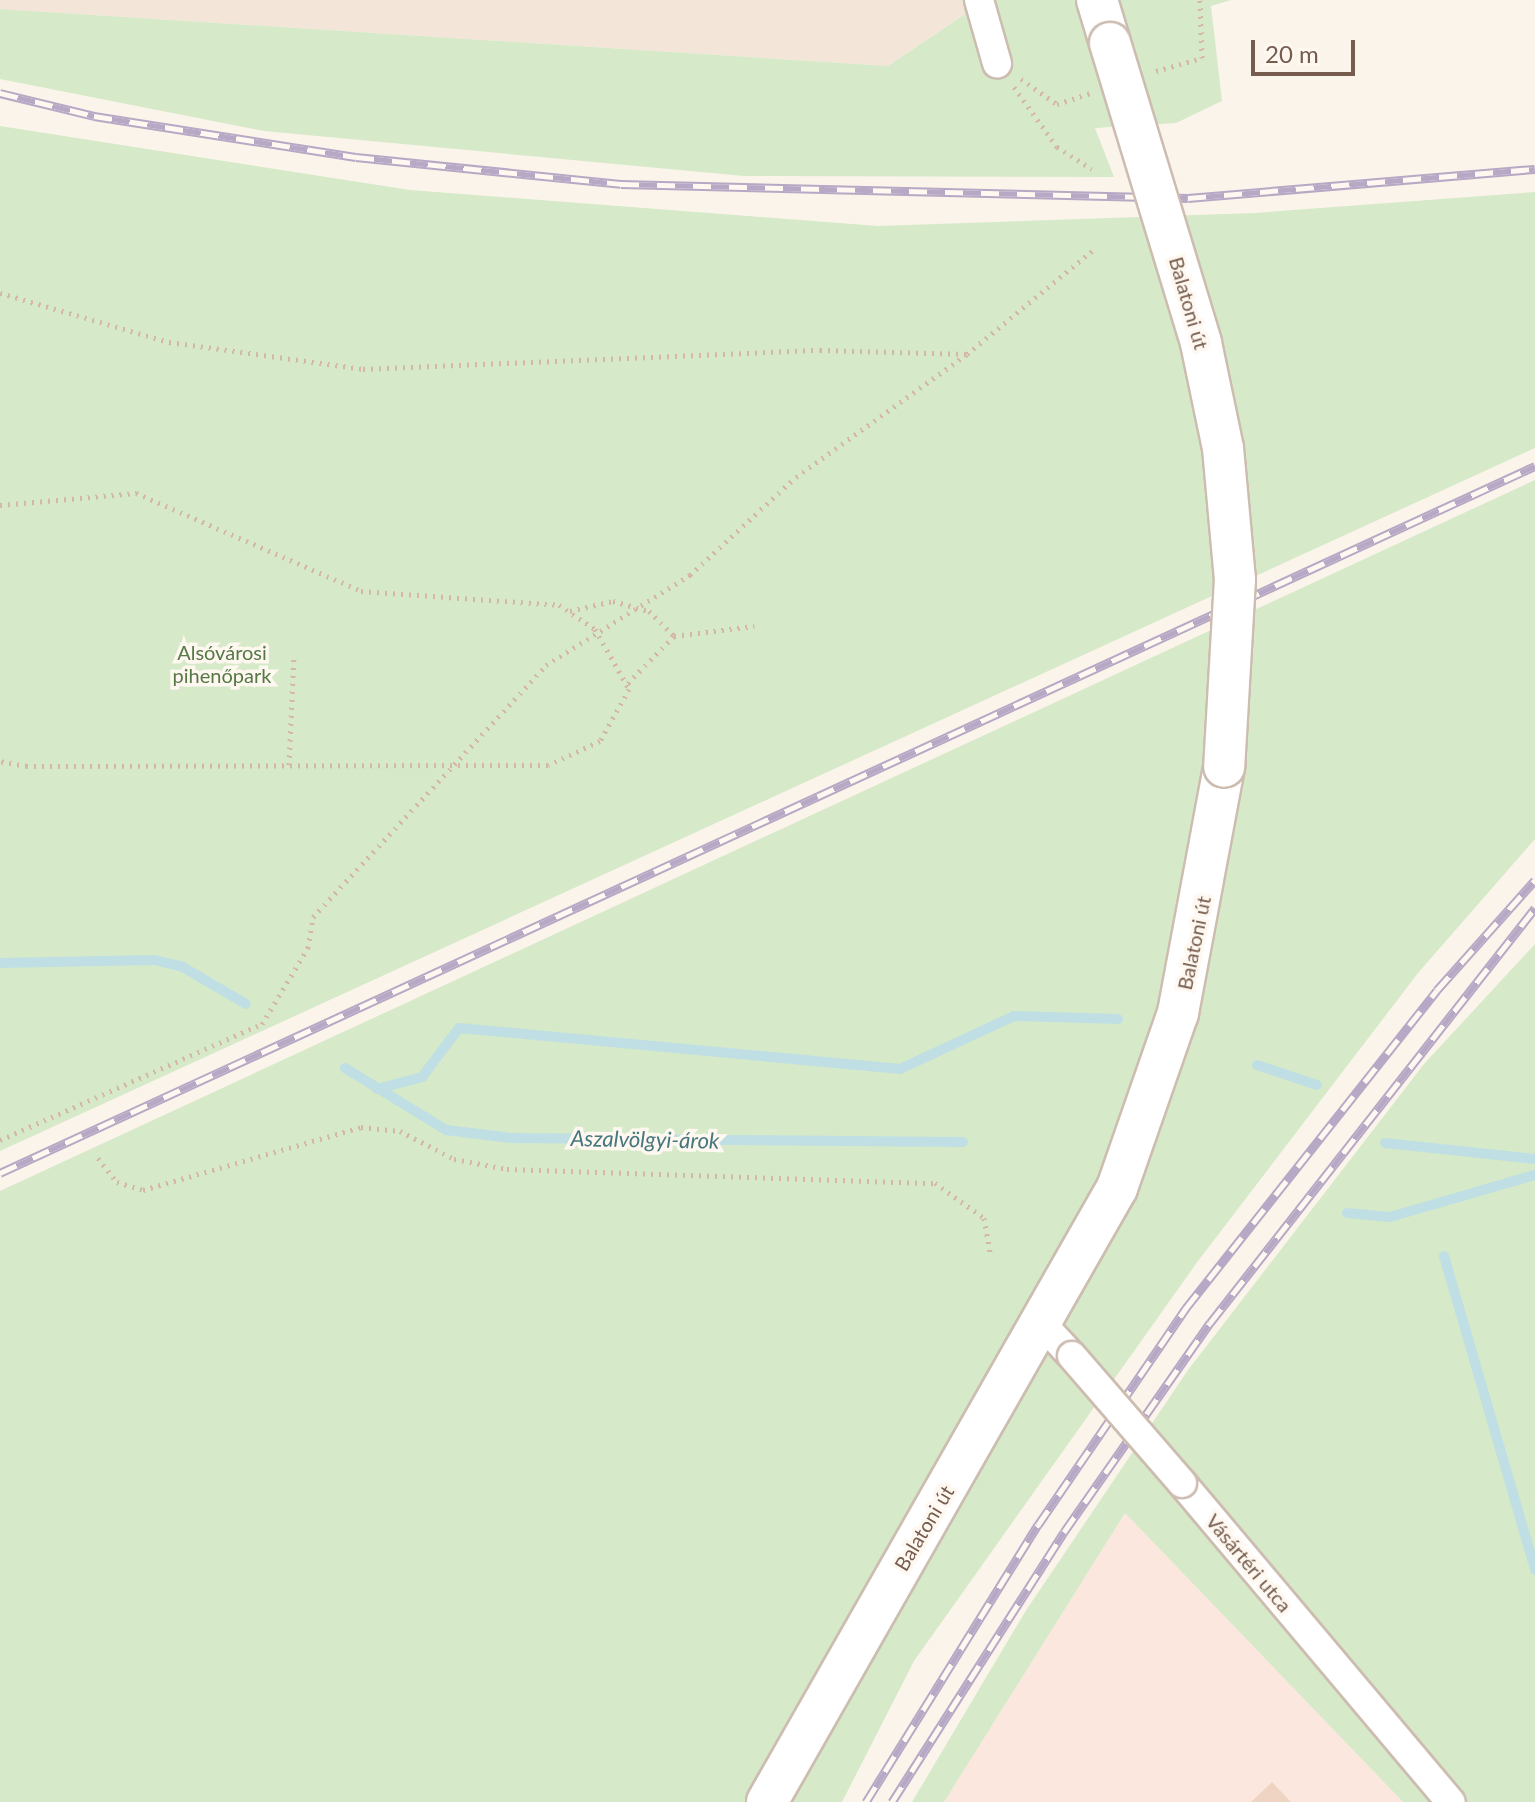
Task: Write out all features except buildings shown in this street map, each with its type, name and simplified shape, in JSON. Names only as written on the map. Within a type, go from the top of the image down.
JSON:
[{"type":"main road","name":"Balatoni út","points":[[767,1802],[1044,1326],[1117,1188],[1157,1085],[1192,956],[1224,767],[1235,579],[1223,448],[1191,304],[1097,0]]},
{"type":"street","points":[[979,0],[997,63]]},
{"type":"street","name":"Vásártéri utca","points":[[1044,1326],[1182,1483],[1451,1802]]},
{"type":"path","points":[[997,63],[1057,147],[1092,169]]},
{"type":"path","points":[[0,1140],[262,1024],[308,948],[313,917],[448,765],[535,674],[595,629],[690,575],[796,477],[967,354],[1093,250]]},
{"type":"path","points":[[0,293],[169,342],[363,369],[820,350],[967,354]]},
{"type":"path","points":[[0,505],[136,493],[361,591],[559,605],[595,629],[626,685]]},
{"type":"path","points":[[569,612],[613,601],[635,607],[674,636]]},
{"type":"path","points":[[0,761],[548,765],[600,741],[626,685],[674,636],[754,626]]},
{"type":"path","points":[[289,765],[294,655]]},
{"type":"path","points":[[98,1158],[117,1182],[143,1190],[361,1127],[400,1131],[454,1159],[507,1169],[935,1183],[984,1218],[991,1256]]},
{"type":"shaded area","points":[[0,0],[962,0],[966,13],[888,66],[0,9]]},
{"type":"shaded area","points":[[1125,1513],[1403,1802],[944,1802]]},
{"type":"green space","points":[[962,0],[1231,0],[1211,6],[1222,101],[1176,123],[1095,128],[1114,177],[744,176],[264,131],[0,79],[0,9],[888,66],[965,14]]},
{"type":"green space","name":"Alsóvárosi pihenőpark","points":[[0,126],[410,190],[878,226],[1254,213],[1535,192],[1535,448],[0,1151]]},
{"type":"green space","points":[[1535,480],[1535,839],[1418,973],[1198,1261],[914,1661],[842,1802],[0,1802],[0,1191]]},
{"type":"green space","points":[[1535,944],[1535,1802],[1403,1802],[1125,1513],[944,1802],[912,1802],[1025,1612],[1188,1370],[1424,1064]]},
{"type":"waterway","name":"Aszalvölgyi-árok","points":[[0,963],[154,960],[181,966],[246,1004]]},
{"type":"waterway","points":[[377,1089],[422,1077],[459,1028],[900,1069],[1014,1016],[1118,1019]]},
{"type":"waterway","points":[[1257,1065],[1317,1085]]},
{"type":"waterway","name":"Aszalvölgyi-árok","points":[[345,1068],[446,1130],[511,1138],[963,1142]]},
{"type":"waterway","points":[[1385,1143],[1535,1159]]},
{"type":"waterway","name":"Aszalvölgyi-árok","points":[[1347,1213],[1390,1217],[1535,1175]]},
{"type":"waterway","points":[[1444,1256],[1535,1570]]},
{"type":"railway","points":[[0,93],[94,116],[356,157],[621,184],[1188,198],[1535,169]]},
{"type":"railway","points":[[0,1173],[1535,466]]},
{"type":"railway","points":[[866,1802],[1038,1525],[1186,1308],[1437,990],[1535,880]]},
{"type":"railway","points":[[892,1802],[1064,1532],[1210,1323],[1535,908]]}]
